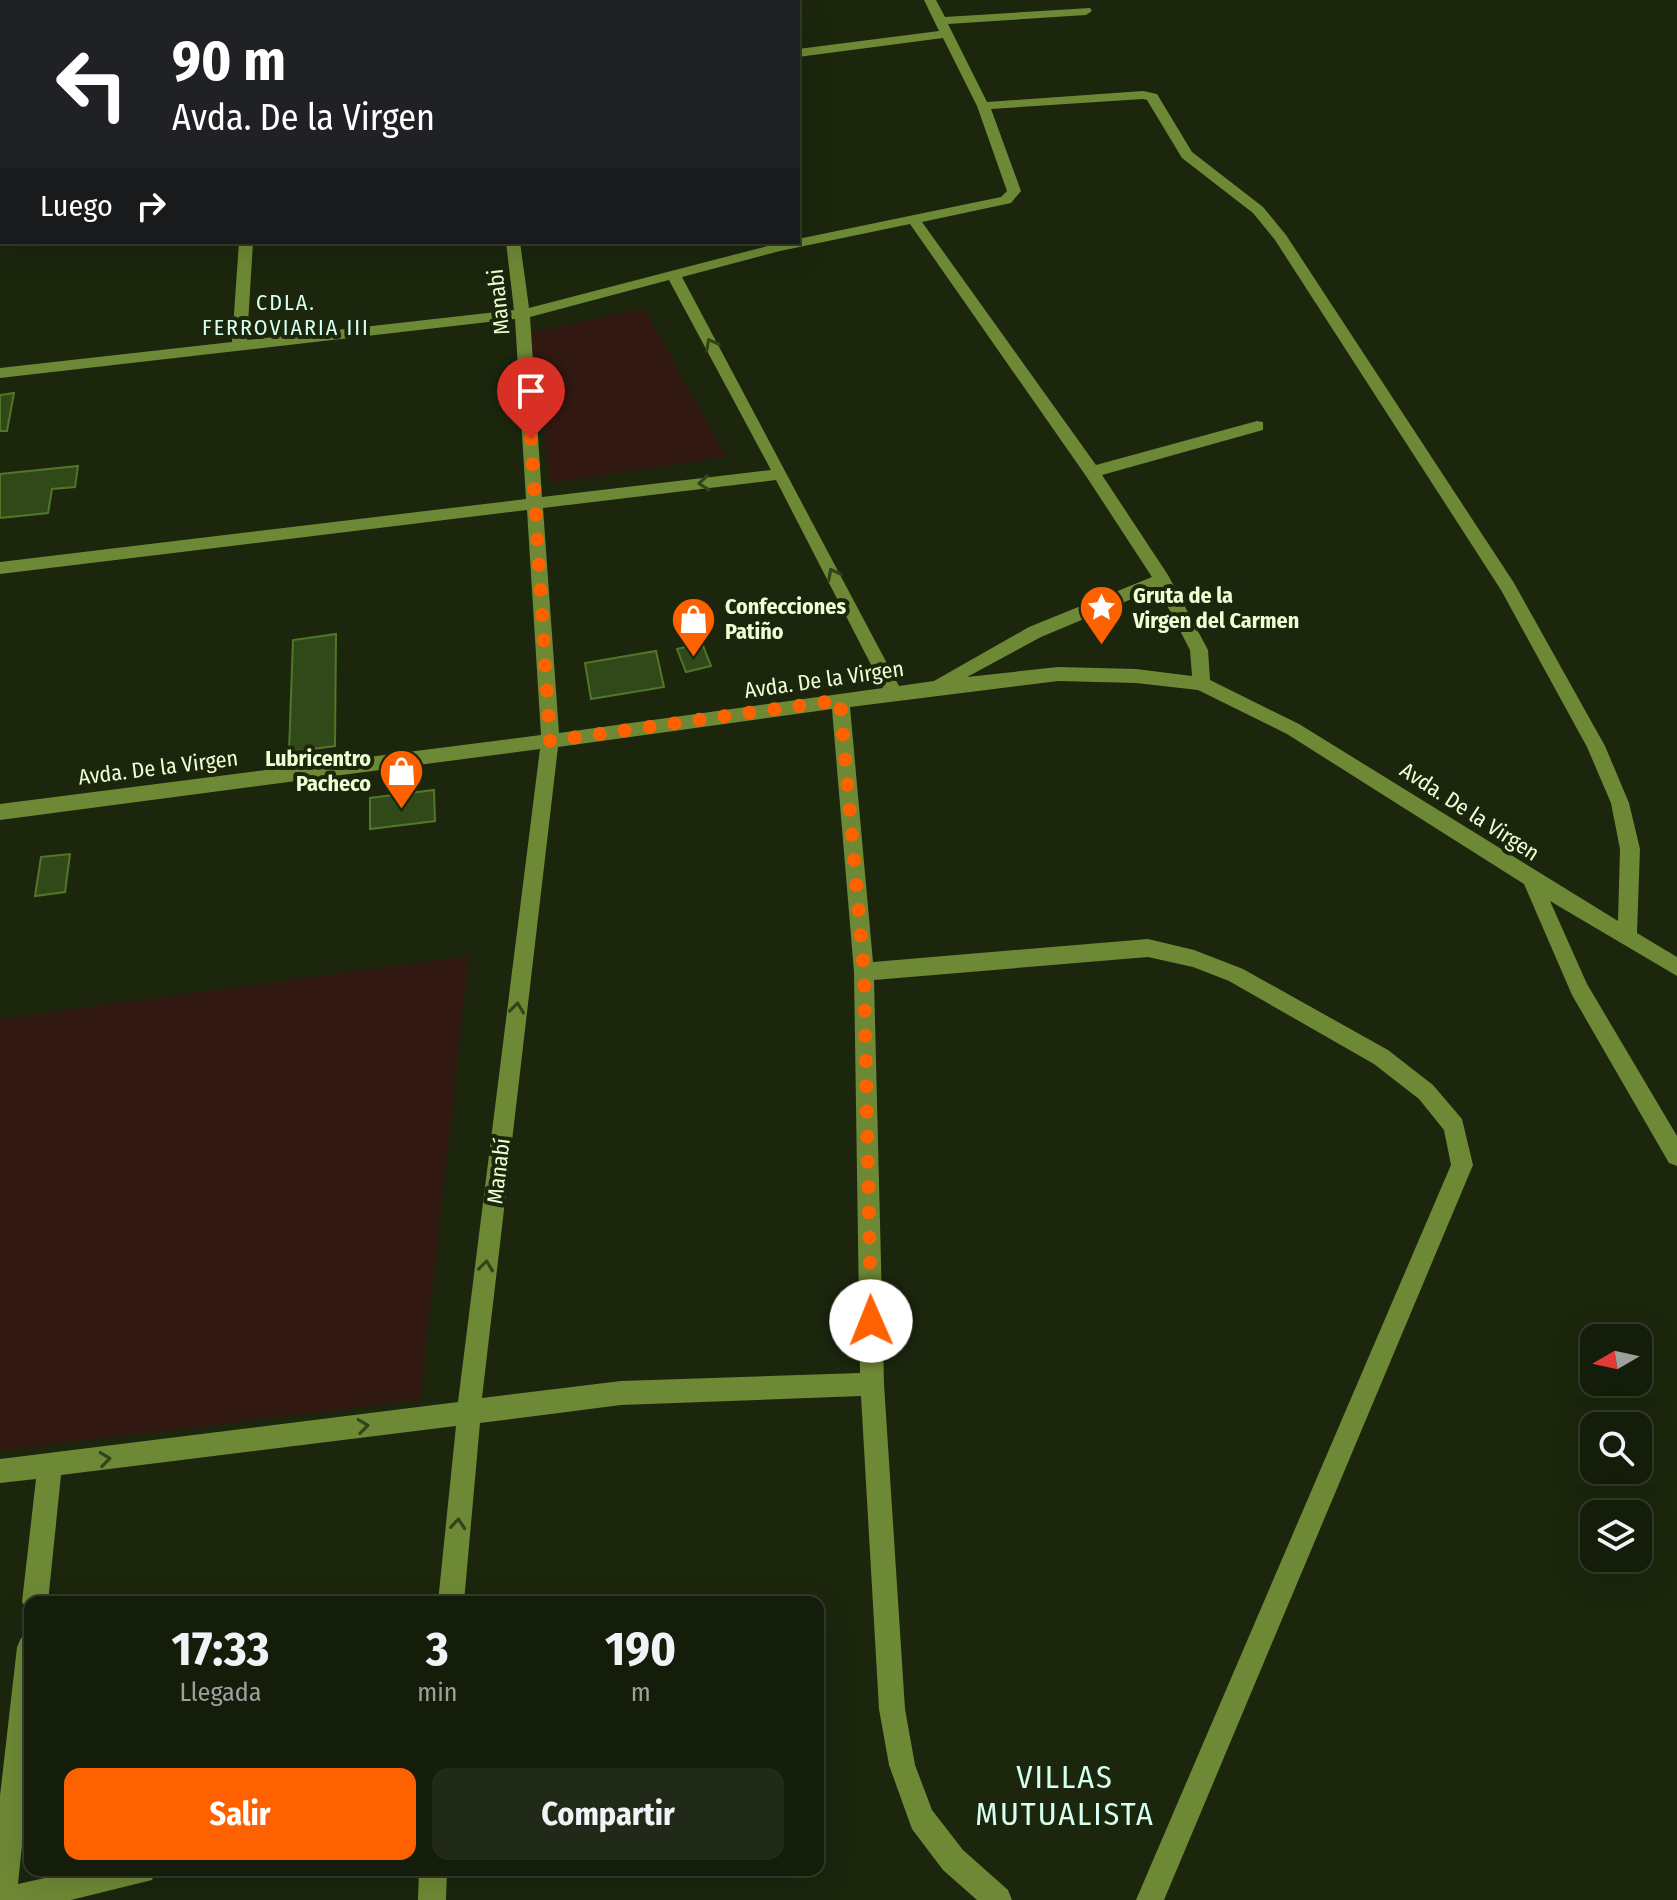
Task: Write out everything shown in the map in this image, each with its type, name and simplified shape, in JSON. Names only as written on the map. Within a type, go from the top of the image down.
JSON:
[{"type":"street","points":[[800,241],[1013,196],[1014,191],[983,106],[930,0]]},
{"type":"street","points":[[800,53],[944,28],[1086,11]]},
{"type":"street","points":[[983,106],[1143,95],[1152,97],[1187,155],[1258,210],[1281,238],[1508,587],[1596,746],[1620,803],[1630,849],[1627,935]]},
{"type":"street","points":[[913,219],[1092,472],[1162,579],[1199,650],[1201,684]]},
{"type":"street","points":[[239,346],[246,244]]},
{"type":"street","name":"Manabi","points":[[513,244],[522,314],[550,741]]},
{"type":"street","points":[[0,373],[522,314],[778,245]]},
{"type":"street","points":[[674,275],[894,693]]},
{"type":"street","points":[[1092,472],[1257,426]]},
{"type":"street","points":[[0,568],[781,474]]},
{"type":"street","points":[[934,688],[1024,637],[1162,579]]},
{"type":"street","name":"Avda. De la Virgen","points":[[0,812],[934,688],[1058,674],[1136,676],[1201,684],[1293,729],[1677,967]]},
{"type":"street","points":[[840,700],[864,972],[872,1384],[892,1709],[902,1765],[922,1819],[953,1860],[998,1900]]},
{"type":"street","name":"Manabí","points":[[452,1596],[469,1412],[550,741]]},
{"type":"street","points":[[1531,879],[1579,989],[1677,1156]]},
{"type":"street","points":[[864,972],[1148,948],[1194,959],[1236,975],[1381,1057],[1426,1092],[1454,1126],[1462,1165],[1150,1900]]},
{"type":"street","points":[[0,1471],[621,1393],[872,1384]]},
{"type":"street","points":[[36,1596],[50,1466]]},
{"type":"street","points":[[2,1900],[24,1701]]},
{"type":"street","points":[[9,1900],[115,1876]]},
{"type":"street","points":[[432,1900],[433,1876]]},
{"type":"shaded area","points":[[644,308],[726,457],[551,483],[528,333]]},
{"type":"shaded area","points":[[469,956],[420,1400],[0,1451],[0,1019]]},
{"type":"building","points":[[14,393],[7,431],[0,431],[0,395]]},
{"type":"building","points":[[78,466],[75,487],[52,489],[48,513],[0,518],[0,474]]},
{"type":"building","points":[[336,634],[335,746],[289,752],[293,640]]},
{"type":"building","name":"Confecciones Patiño","points":[[702,643],[711,666],[686,672],[677,649]]},
{"type":"building","points":[[656,651],[664,687],[591,699],[585,663]]},
{"type":"building","name":"Lubricentro Pacheco","points":[[434,790],[435,821],[370,829],[370,798]]},
{"type":"building","points":[[70,854],[65,892],[35,896],[41,857]]},
{"type":"place","name":"Gruta de la Virgen del Carmen","points":[[1102,647]]},
{"type":"place","name":"Confecciones Patiño","points":[[694,658]]},
{"type":"place","name":"Lubricentro Pacheco","points":[[402,810]]},
{"type":"district","name":"CDLA. FERROVIARIA III","points":[[286,314]]},
{"type":"district","name":"VILLAS MUTUALISTA","points":[[1065,1796]]},
{"type":"route","points":[[531,439],[550,741],[840,700],[864,972],[871,1321]]}]
